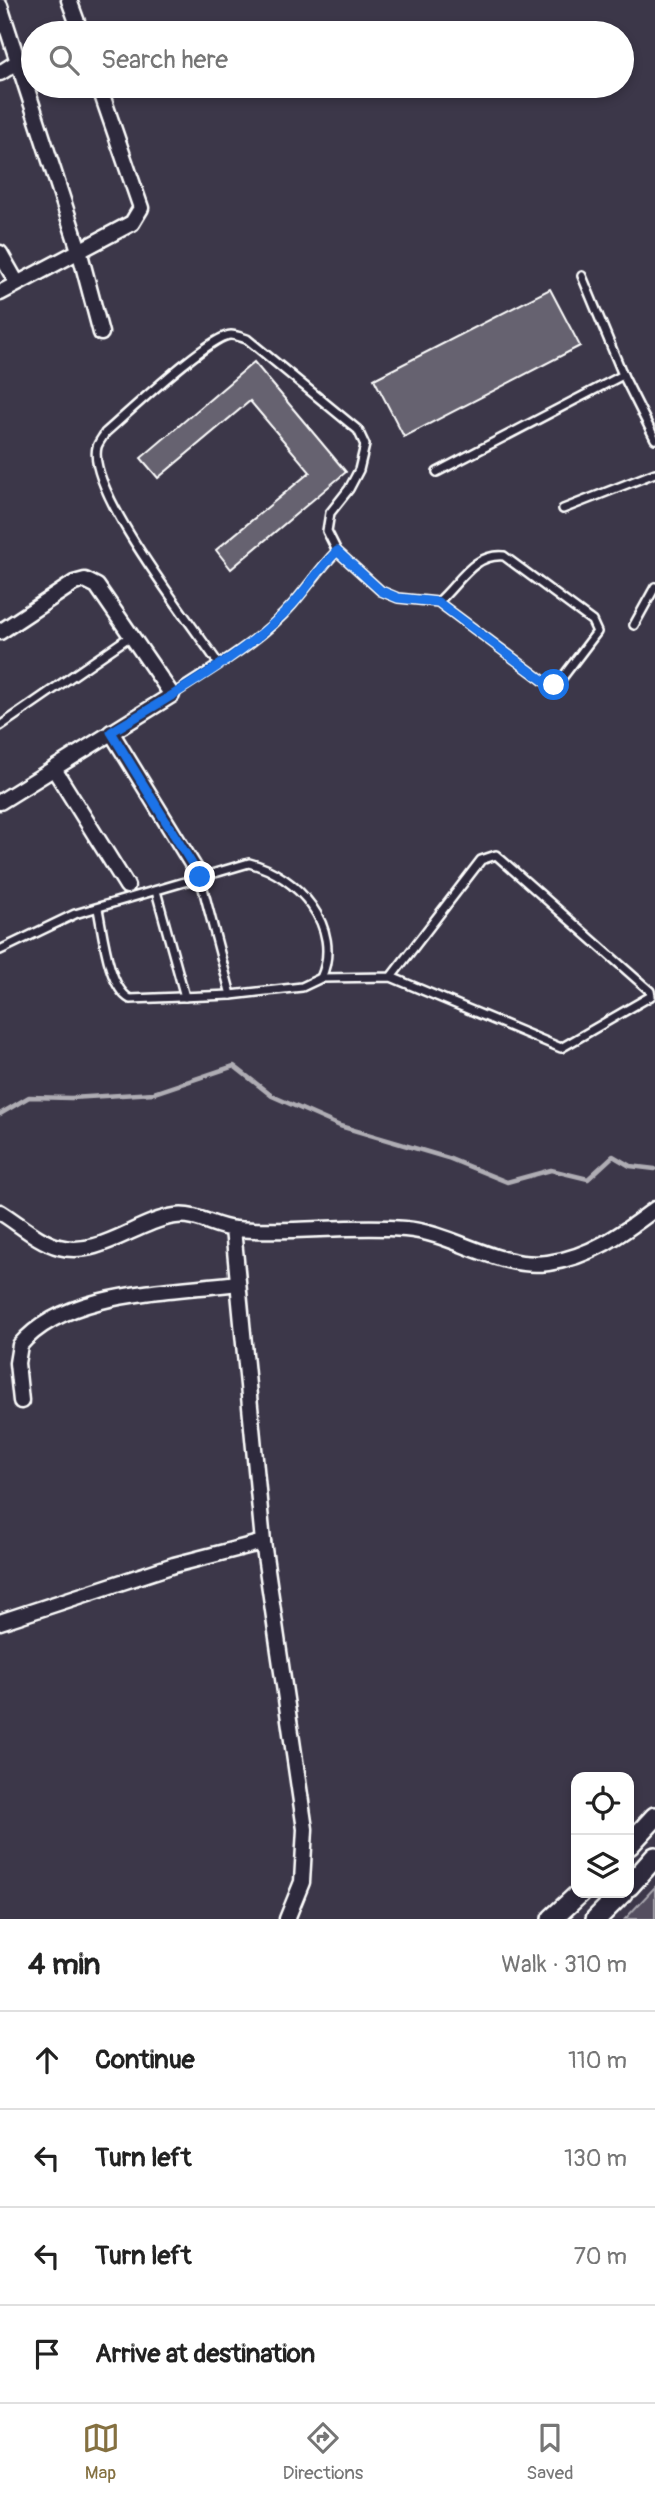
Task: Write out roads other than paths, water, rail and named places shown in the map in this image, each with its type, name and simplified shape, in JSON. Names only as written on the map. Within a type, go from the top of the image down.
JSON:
[{"type":"main road","points":[[634,1840],[655,1817]]},
{"type":"main road","points":[[634,1880],[655,1857]]},
{"type":"main road","points":[[552,1919],[575,1898]]},
{"type":"main road","points":[[596,1919],[617,1898]]},
{"type":"street","points":[[69,0],[76,21]]},
{"type":"street","points":[[0,6],[21,50]]},
{"type":"street","points":[[0,73],[21,62]]},
{"type":"street","points":[[37,98],[101,333]]},
{"type":"street","points":[[0,293],[132,223],[141,208],[103,98]]},
{"type":"street","points":[[0,253],[17,283]]},
{"type":"street","points":[[0,632],[74,583],[85,580],[97,586],[172,695],[0,802]]},
{"type":"street","points":[[111,732],[200,877]]},
{"type":"street","points":[[54,769],[127,886]]},
{"type":"street","points":[[0,1212],[57,1247],[74,1250],[174,1216],[198,1216],[233,1229],[405,1229],[436,1234],[497,1257],[532,1265],[587,1253],[615,1239],[655,1209]]},
{"type":"street","points":[[233,1229],[263,1542],[305,1829],[302,1882],[287,1919]]},
{"type":"street","points":[[21,1401],[17,1363],[20,1345],[43,1325],[107,1299],[237,1283]]},
{"type":"street","points":[[0,1622],[174,1565],[263,1542]]},
{"type":"lane","points":[[582,276],[623,375],[655,439]]},
{"type":"lane","points":[[218,663],[117,516],[103,483],[97,449],[105,433],[216,341],[231,335],[247,339],[358,430],[365,445],[354,480],[330,513],[327,531],[337,551],[381,591],[398,598],[438,602],[549,685],[559,682],[597,632],[592,621],[504,556],[489,554],[438,602]]},
{"type":"lane","points":[[437,472],[623,375]]},
{"type":"lane","points":[[563,509],[655,473]]},
{"type":"lane","points":[[172,695],[262,632],[292,605],[315,572],[337,551]]},
{"type":"lane","points":[[634,625],[655,587]]},
{"type":"lane","points":[[0,726],[132,635]]},
{"type":"lane","points":[[98,909],[113,978],[122,995],[138,1000],[231,995],[302,987],[321,978],[391,977],[561,1048],[651,996],[650,991],[496,855],[481,860],[391,977]]},
{"type":"lane","points":[[0,950],[75,914],[249,863],[269,868],[295,885],[317,913],[328,963],[321,978]]},
{"type":"lane","points":[[200,877],[231,995]]},
{"type":"lane","points":[[156,891],[185,997]]},
{"type":"waterway","points":[[0,1114],[29,1097],[71,1098],[154,1093],[234,1066],[272,1096],[340,1126],[448,1158],[507,1182],[551,1170],[588,1179],[613,1156],[630,1166],[655,1169]]}]
